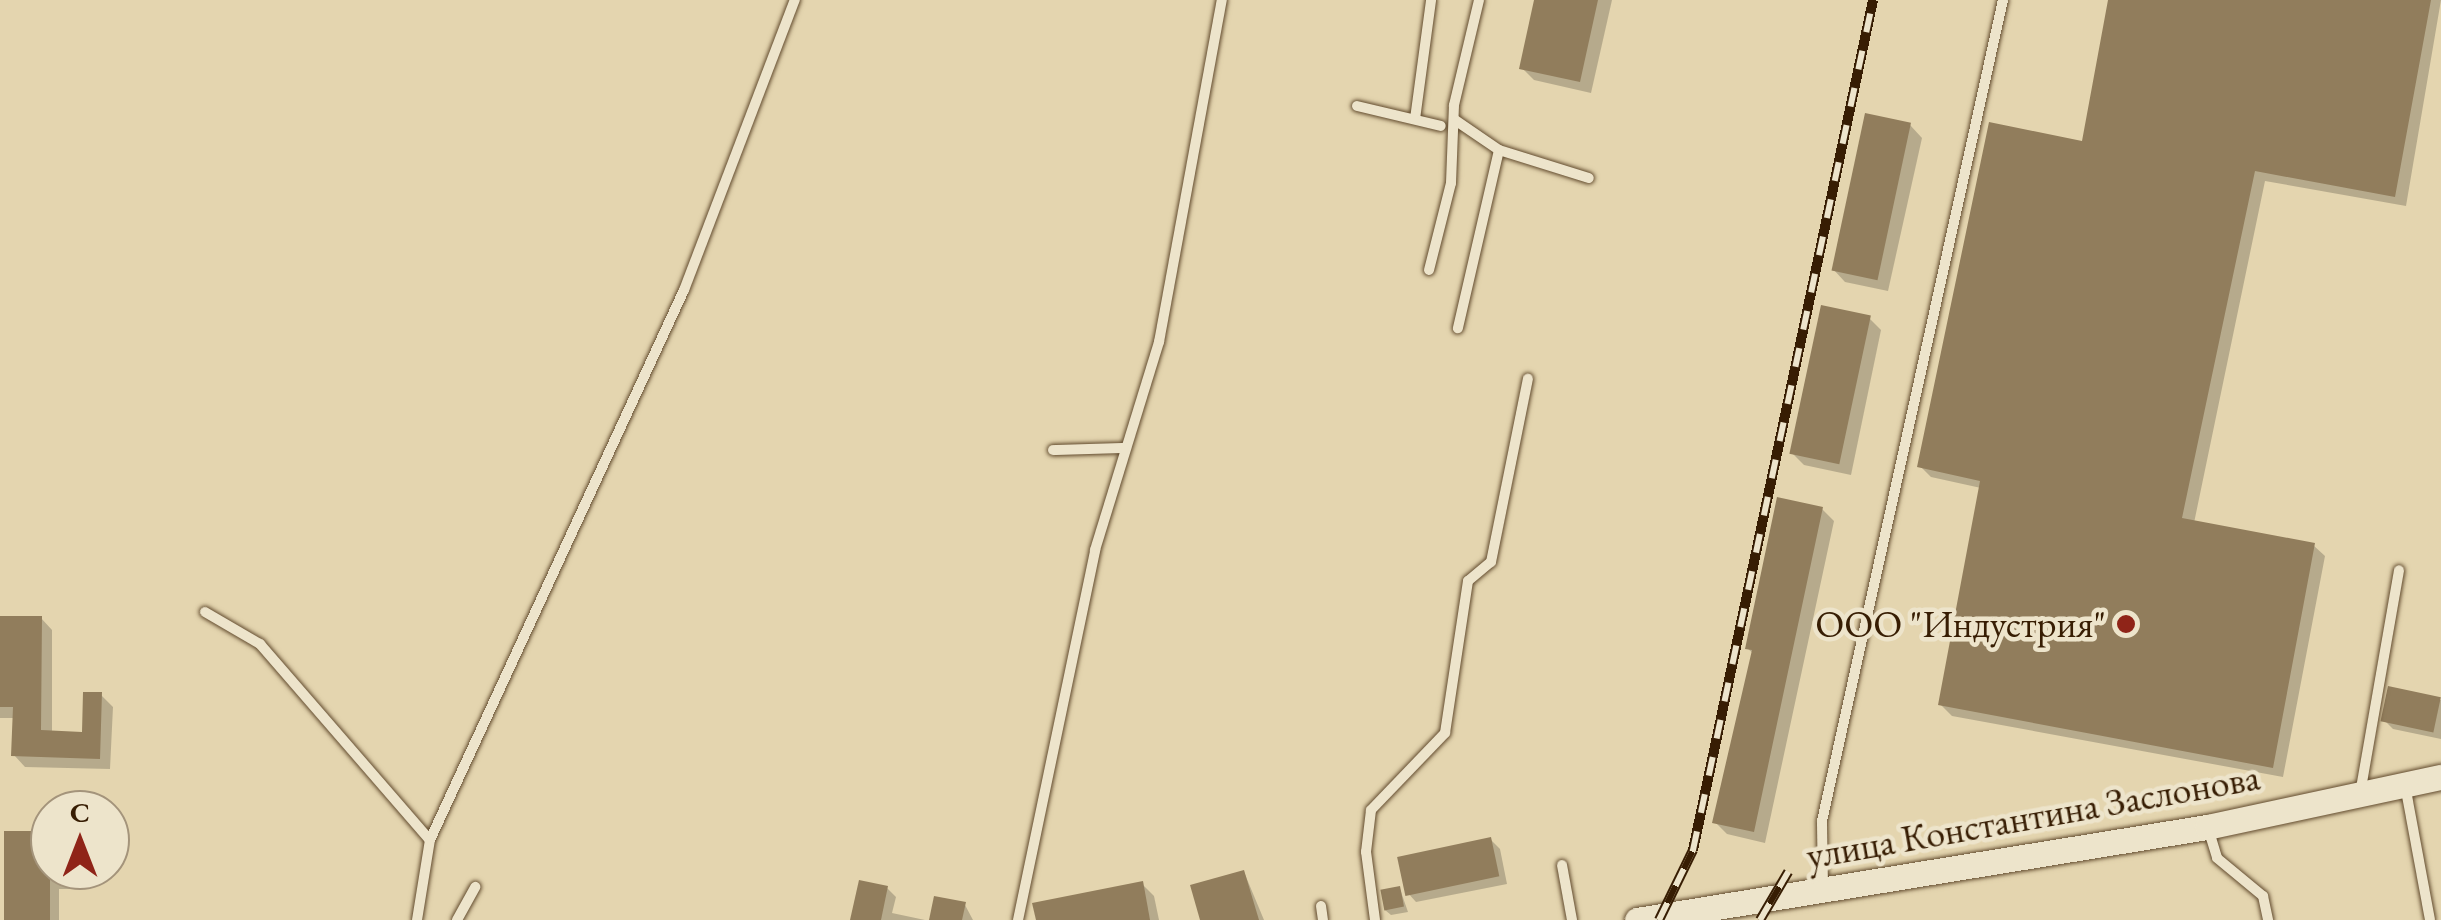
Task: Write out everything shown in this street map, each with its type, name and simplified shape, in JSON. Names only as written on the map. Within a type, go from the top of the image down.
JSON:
[{"type":"street","name":"улица Константина Заслонова","points":[[1636,920],[2208,828],[2441,777]]},
{"type":"lane","points":[[417,920],[430,840],[684,290],[795,0]]},
{"type":"lane","points":[[1018,920],[1095,550],[1159,342],[1222,0]]},
{"type":"lane","points":[[1415,120],[1430,0]]},
{"type":"lane","points":[[1429,270],[1455,158],[1454,120],[1479,0]]},
{"type":"lane","points":[[1822,889],[1822,821],[2003,0]]},
{"type":"lane","points":[[1357,106],[1441,126]]},
{"type":"lane","points":[[1454,120],[1499,150],[1589,178]]},
{"type":"lane","points":[[1458,328],[1499,150]]},
{"type":"lane","points":[[1375,920],[1366,852],[1371,810],[1444,733],[1468,581],[1491,562],[1528,379]]},
{"type":"lane","points":[[1053,450],[1125,448]]},
{"type":"lane","points":[[2360,796],[2399,570]]},
{"type":"lane","points":[[205,612],[260,644],[430,840]]},
{"type":"lane","points":[[2405,786],[2430,920]]},
{"type":"lane","points":[[2208,828],[2217,858],[2263,896],[2268,920]]},
{"type":"lane","points":[[1562,866],[1572,920]]},
{"type":"lane","points":[[458,920],[475,887]]},
{"type":"lane","points":[[1321,906],[1323,920]]},
{"type":"building","points":[[1534,0],[1598,0],[1580,82],[1519,69]]},
{"type":"building","points":[[2108,0],[2431,0],[2395,197],[2255,171],[2182,518],[2315,543],[2273,768],[1938,705],[1980,481],[1917,467],[1989,122],[2082,141]]},
{"type":"building","points":[[1865,113],[1911,123],[1877,280],[1832,270]]},
{"type":"building","points":[[1821,305],[1871,316],[1839,464],[1789,454]]},
{"type":"building","points":[[1777,497],[1823,507],[1754,832],[1712,823],[1752,650],[1745,649]]},
{"type":"building","points":[[0,616],[42,616],[41,730],[82,732],[83,692],[102,692],[100,759],[11,756],[13,707],[0,707]]},
{"type":"building","points":[[2388,686],[2441,697],[2433,732],[2381,721]]},
{"type":"building","points":[[4,831],[30,831],[30,890],[50,890],[50,920],[4,920]]},
{"type":"building","points":[[1491,837],[1499,876],[1405,896],[1397,857]]},
{"type":"building","points":[[1244,870],[1259,920],[1200,920],[1190,885]]},
{"type":"building","points":[[859,880],[888,886],[881,920],[850,920]]},
{"type":"building","points":[[1143,881],[1150,920],[1036,920],[1032,903]]},
{"type":"building","points":[[1400,886],[1404,907],[1384,910],[1380,890]]},
{"type":"building","points":[[934,896],[966,902],[962,920],[929,920]]},
{"type":"railway","points":[[1659,920],[1693,850],[1873,0]]},
{"type":"railway","points":[[1760,920],[1788,872]]},
{"type":"place","name":"ООО \"Индустрия\"","points":[[2126,624]]}]
